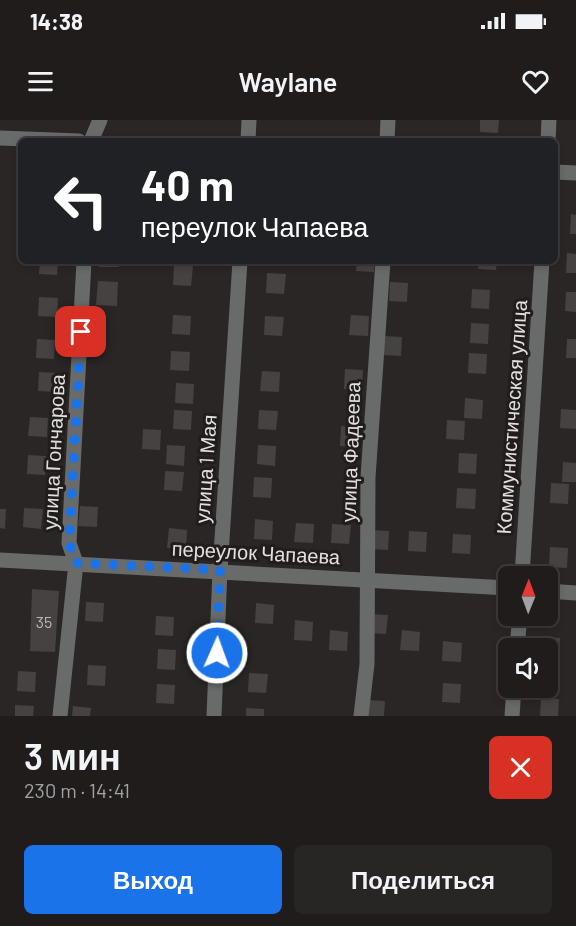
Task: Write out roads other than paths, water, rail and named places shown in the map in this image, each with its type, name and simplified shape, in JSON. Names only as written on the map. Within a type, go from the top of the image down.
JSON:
[{"type":"street","points":[[92,138],[100,120]]},
{"type":"street","points":[[248,138],[249,120]]},
{"type":"street","points":[[387,138],[388,120]]},
{"type":"street","points":[[548,138],[549,120]]},
{"type":"street","points":[[0,138],[18,139]]},
{"type":"street","points":[[558,172],[576,173]]},
{"type":"street","name":"улица Гончарова","points":[[60,716],[76,563],[69,543],[84,264]]},
{"type":"street","name":"улица 1 Мая","points":[[214,716],[220,570],[240,264]]},
{"type":"street","name":"улица Фадеева","points":[[361,716],[367,664],[368,477],[383,264]]},
{"type":"street","name":"Коммунистическая улица","points":[[523,566],[542,264]]},
{"type":"street","name":"переулок Чапаева","points":[[0,560],[220,570],[498,587]]},
{"type":"street","points":[[558,592],[576,593]]},
{"type":"street","points":[[512,716],[513,698]]}]
